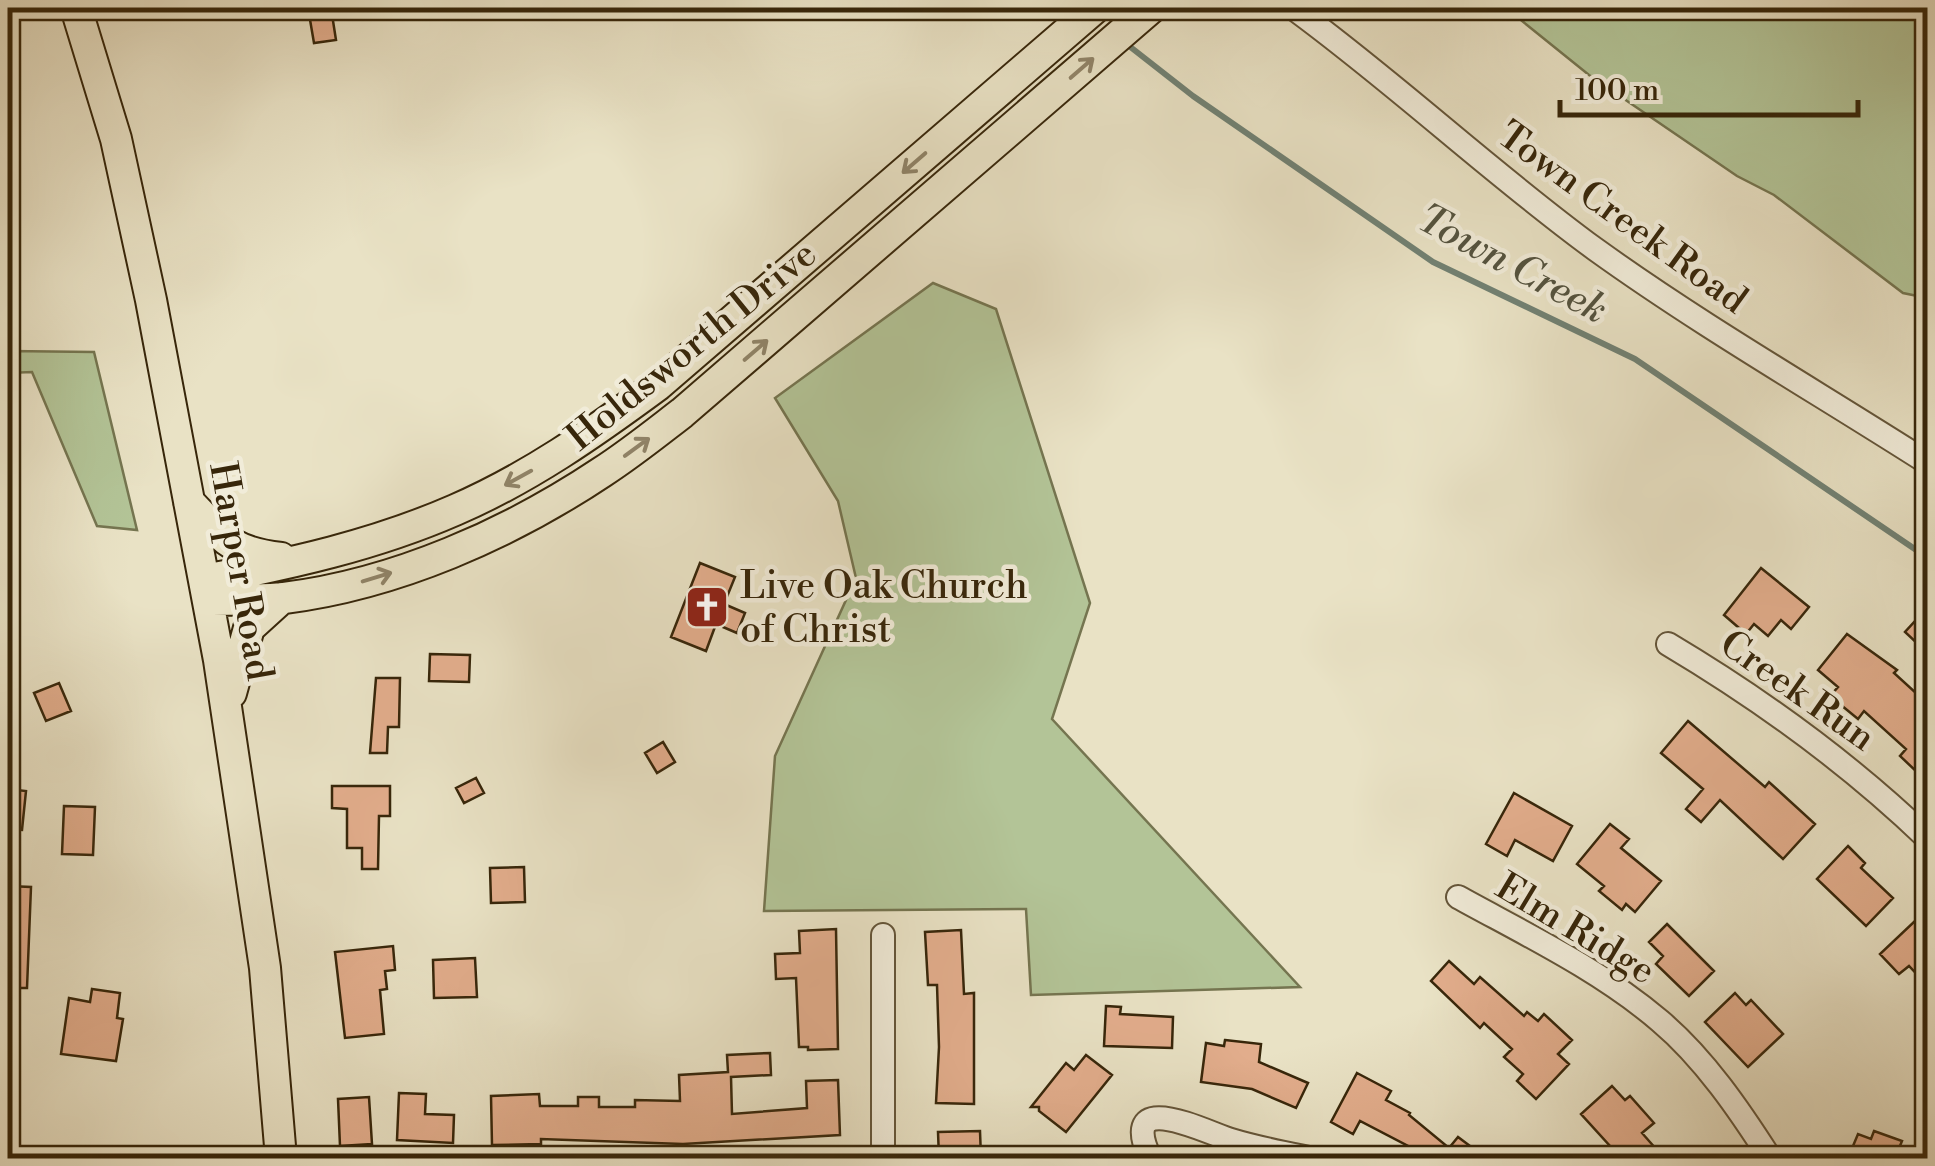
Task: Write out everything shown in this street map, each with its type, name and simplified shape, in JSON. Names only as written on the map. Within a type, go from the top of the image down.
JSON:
[{"type":"main road","name":"Harper Road","points":[[76,8],[116,139],[206,590],[265,968],[282,1158]]},
{"type":"main road","name":"Holdsworth Drive","points":[[206,590],[454,510],[582,442],[658,386],[1094,8]]},
{"type":"main road","name":"Holdsworth Drive","points":[[206,590],[282,598],[346,587],[469,544],[602,473],[682,414],[1151,8]]},
{"type":"main road","points":[[189,502],[236,548],[256,555],[304,560]]},
{"type":"main road","points":[[227,709],[249,628],[282,598]]},
{"type":"street","name":"Town Creek Road","points":[[1292,8],[1368,63],[1485,164],[1598,251],[1928,463]]},
{"type":"street","points":[[658,386],[682,414]]},
{"type":"street","name":"Creek Run","points":[[1668,644],[1736,685],[1853,770],[1928,839]]},
{"type":"street","name":"Elm Ridge","points":[[1458,897],[1602,978],[1662,1023],[1706,1070],[1770,1158]]},
{"type":"street","points":[[883,935],[883,1158]]},
{"type":"street","points":[[1150,1158],[1142,1142],[1144,1129],[1155,1118],[1166,1116],[1231,1140],[1309,1158]]},
{"type":"green space","points":[[1506,8],[1927,8],[1927,298],[1903,293],[1774,195],[1737,176],[1589,75]]},
{"type":"green space","points":[[933,283],[996,309],[1090,603],[1052,719],[1300,987],[1031,995],[1026,909],[764,911],[775,756],[856,578],[838,501],[775,398]]},
{"type":"green space","points":[[8,351],[94,352],[137,530],[97,526],[32,372],[8,373]]},
{"type":"building","points":[[308,8],[331,8],[336,40],[314,43]]},
{"type":"building","name":"Live Oak Church of Christ","points":[[700,563],[735,577],[724,604],[745,613],[737,633],[716,624],[706,651],[671,637]]},
{"type":"building","points":[[1761,568],[1809,607],[1791,629],[1781,620],[1768,636],[1754,624],[1746,634],[1724,615]]},
{"type":"building","points":[[1928,607],[1928,638],[1920,646],[1905,632]]},
{"type":"building","points":[[1847,634],[1897,670],[1894,673],[1928,704],[1928,763],[1918,773],[1900,756],[1906,749],[1864,711],[1858,719],[1830,696],[1838,687],[1818,670]]},
{"type":"building","points":[[430,654],[470,655],[469,682],[429,681]]},
{"type":"building","points":[[376,678],[400,678],[399,727],[388,727],[387,753],[370,753]]},
{"type":"building","points":[[59,683],[71,711],[46,721],[34,693]]},
{"type":"building","points":[[1688,721],[1765,787],[1769,782],[1815,824],[1783,859],[1720,800],[1701,822],[1686,809],[1703,789],[1661,753]]},
{"type":"building","points":[[663,742],[675,762],[657,773],[645,753]]},
{"type":"building","points":[[476,778],[484,793],[464,803],[456,788]]},
{"type":"building","points":[[332,786],[390,786],[390,816],[379,816],[378,869],[362,869],[362,848],[347,848],[347,809],[332,808]]},
{"type":"building","points":[[8,789],[26,791],[22,830],[8,829]]},
{"type":"building","points":[[1514,793],[1572,826],[1553,861],[1515,840],[1507,856],[1486,844]]},
{"type":"building","points":[[64,806],[95,807],[93,855],[62,854]]},
{"type":"building","points":[[1610,824],[1629,839],[1621,848],[1661,881],[1635,912],[1626,904],[1622,910],[1599,891],[1604,886],[1577,864]]},
{"type":"building","points":[[1848,846],[1865,863],[1861,868],[1893,898],[1866,926],[1817,879]]},
{"type":"building","points":[[524,867],[525,902],[491,903],[490,868]]},
{"type":"building","points":[[8,886],[31,887],[27,988],[8,988]]},
{"type":"building","points":[[1916,920],[1928,932],[1928,986],[1909,966],[1899,974],[1880,954]]},
{"type":"building","points":[[1667,924],[1714,971],[1689,996],[1656,964],[1663,956],[1649,942]]},
{"type":"building","points":[[836,929],[838,1049],[808,1050],[799,1047],[796,978],[776,979],[775,954],[800,953],[799,931]]},
{"type":"building","points":[[961,930],[964,994],[974,993],[974,1104],[936,1103],[937,985],[928,985],[925,932]]},
{"type":"building","points":[[393,946],[395,970],[385,971],[387,989],[380,990],[384,1034],[345,1038],[335,952]]},
{"type":"building","points":[[475,958],[477,997],[434,998],[433,960]]},
{"type":"building","points":[[1449,961],[1474,984],[1480,977],[1524,1016],[1527,1012],[1538,1021],[1544,1014],[1572,1040],[1558,1054],[1569,1064],[1536,1099],[1517,1081],[1523,1074],[1504,1057],[1512,1049],[1484,1023],[1480,1028],[1431,981]]},
{"type":"building","points":[[92,989],[120,993],[117,1018],[123,1019],[116,1061],[61,1054],[69,998],[90,1002]]},
{"type":"building","points":[[1735,993],[1746,1005],[1751,1000],[1783,1034],[1748,1067],[1705,1022]]},
{"type":"building","points":[[1106,1006],[1121,1007],[1120,1014],[1173,1017],[1172,1048],[1104,1046]]},
{"type":"building","points":[[1225,1040],[1261,1044],[1259,1062],[1308,1083],[1296,1108],[1252,1089],[1201,1082],[1206,1043],[1224,1046]]},
{"type":"building","points":[[770,1053],[771,1075],[731,1077],[732,1114],[807,1108],[806,1081],[838,1080],[840,1135],[683,1144],[541,1139],[541,1144],[492,1145],[491,1096],[539,1094],[540,1106],[578,1106],[578,1097],[599,1097],[599,1107],[635,1107],[635,1100],[680,1101],[679,1075],[728,1072],[727,1055]]},
{"type":"building","points":[[1086,1055],[1112,1075],[1066,1132],[1039,1107],[1031,1107],[1066,1063],[1074,1070]]},
{"type":"building","points":[[1357,1073],[1391,1091],[1386,1100],[1410,1113],[1449,1148],[1458,1137],[1486,1158],[1399,1158],[1408,1146],[1360,1121],[1353,1134],[1331,1122]]},
{"type":"building","points":[[1612,1086],[1625,1100],[1630,1096],[1654,1123],[1642,1133],[1664,1158],[1621,1158],[1581,1114]]},
{"type":"building","points":[[399,1093],[426,1094],[425,1114],[454,1115],[453,1143],[397,1140]]},
{"type":"building","points":[[369,1097],[372,1144],[340,1146],[338,1099]]},
{"type":"building","points":[[980,1131],[981,1158],[939,1158],[938,1132]]},
{"type":"building","points":[[1874,1131],[1902,1141],[1895,1158],[1848,1158],[1858,1134],[1871,1139]]},
{"type":"waterway","name":"Town Creek","points":[[1124,42],[1193,96],[1433,262],[1635,359],[1928,558]]},
{"type":"place","name":"Live Oak Church of Christ","points":[[707,607]]}]
